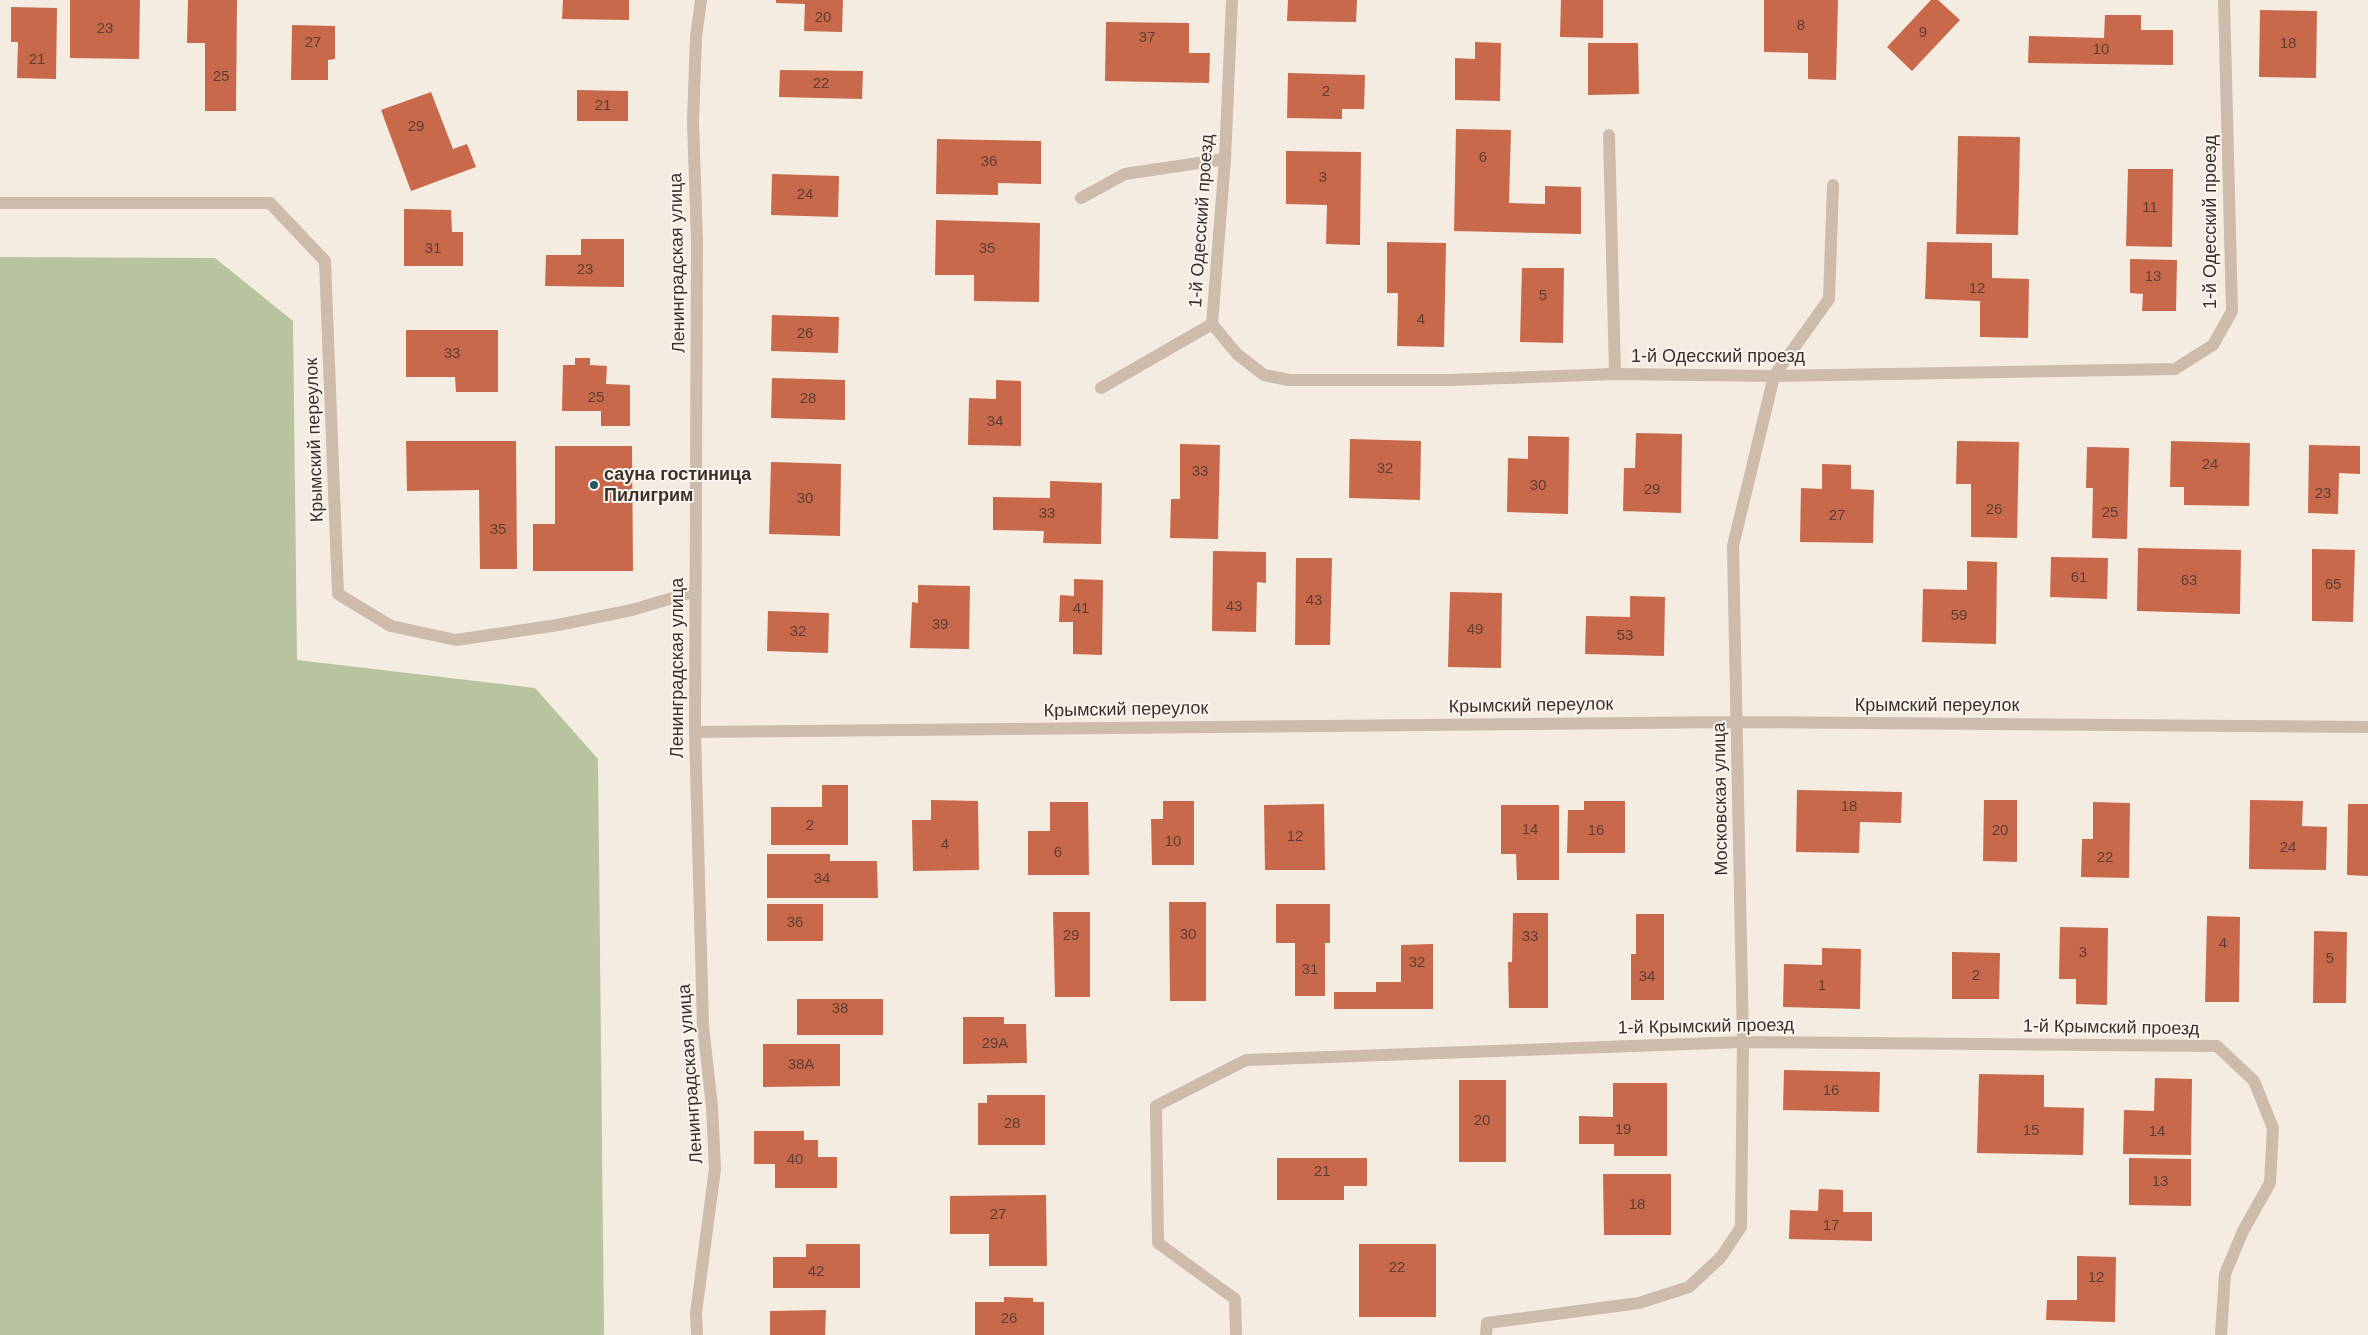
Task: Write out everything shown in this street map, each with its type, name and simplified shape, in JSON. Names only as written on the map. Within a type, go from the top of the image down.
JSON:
[{"type":"street","name":"Ленинградская улица","points":[[697,1335],[696,1313],[715,1169],[712,1107],[703,1026],[695,732],[697,242],[693,122],[696,37],[701,0]]},
{"type":"street","name":"1-й Одесский проезд","points":[[1232,0],[1225,159],[1212,324],[1237,354],[1264,374],[1289,380],[1450,380],[1616,374],[1774,376],[2175,369],[2213,346],[2232,311],[2224,0]]},
{"type":"street","points":[[1609,135],[1616,374]]},
{"type":"street","points":[[1081,198],[1125,174],[1225,159]]},
{"type":"street","points":[[1774,376],[1830,299],[1832,185]]},
{"type":"street","name":"Крымский переулок","points":[[0,202],[270,202],[325,261],[338,594],[391,626],[456,640],[558,625],[632,610],[696,591]]},
{"type":"street","points":[[1102,388],[1212,324]]},
{"type":"street","name":"Московская улица","points":[[1486,1335],[1487,1323],[1639,1303],[1689,1287],[1721,1257],[1741,1227],[1743,1042],[1734,546],[1774,376]]},
{"type":"street","name":"Крымский переулок","points":[[695,732],[1736,722],[2368,727]]},
{"type":"street","name":"1-й Крымский проезд","points":[[1236,1335],[1235,1299],[1158,1243],[1156,1106],[1246,1060],[1743,1042],[2216,1046],[2254,1081],[2273,1128],[2270,1183],[2244,1231],[2225,1274],[2221,1335]]},
{"type":"green space","points":[[0,257],[215,258],[293,321],[297,660],[535,688],[598,759],[604,1335],[0,1335]]},
{"type":"building","points":[[70,0],[140,0],[139,59],[70,58]]},
{"type":"building","points":[[188,0],[237,0],[236,111],[205,111],[205,43],[187,43]]},
{"type":"building","points":[[563,0],[629,0],[629,20],[562,19]]},
{"type":"building","points":[[776,0],[843,0],[842,32],[804,31],[805,4],[776,3]]},
{"type":"building","points":[[1288,0],[1357,0],[1356,22],[1287,21]]},
{"type":"building","points":[[1561,0],[1603,0],[1603,38],[1560,37]]},
{"type":"building","points":[[1764,0],[1838,0],[1836,80],[1808,79],[1808,53],[1764,52]]},
{"type":"building","points":[[1931,0],[1938,0],[1960,20],[1912,71],[1887,47]]},
{"type":"building","points":[[11,7],[57,8],[56,79],[17,78],[18,42],[11,42]]},
{"type":"building","points":[[2260,10],[2317,11],[2316,78],[2259,77]]},
{"type":"building","points":[[2105,15],[2141,15],[2141,30],[2173,30],[2173,65],[2028,63],[2029,36],[2104,38]]},
{"type":"building","points":[[1106,22],[1189,23],[1189,53],[1210,53],[1209,83],[1105,81]]},
{"type":"building","points":[[292,25],[335,26],[335,59],[328,60],[328,80],[291,80]]},
{"type":"building","points":[[1475,42],[1501,43],[1500,101],[1455,100],[1455,58],[1475,59]]},
{"type":"building","points":[[1588,43],[1638,43],[1639,94],[1588,95]]},
{"type":"building","points":[[780,70],[863,71],[862,99],[779,97]]},
{"type":"building","points":[[1288,73],[1365,75],[1364,109],[1342,109],[1342,119],[1287,118]]},
{"type":"building","points":[[577,90],[628,91],[628,121],[577,121]]},
{"type":"building","points":[[431,92],[453,149],[467,144],[476,167],[411,191],[381,110]]},
{"type":"building","points":[[1456,129],[1511,130],[1509,203],[1545,204],[1545,186],[1581,187],[1581,234],[1454,231]]},
{"type":"building","points":[[1958,136],[2020,137],[2018,235],[1956,234]]},
{"type":"building","points":[[937,139],[1041,141],[1041,184],[998,183],[998,195],[936,194]]},
{"type":"building","points":[[1286,151],[1361,152],[1360,245],[1326,244],[1327,205],[1286,204]]},
{"type":"building","points":[[2128,169],[2173,169],[2172,247],[2126,246]]},
{"type":"building","points":[[772,174],[839,176],[838,217],[771,215]]},
{"type":"building","points":[[404,209],[451,210],[452,232],[463,232],[463,266],[404,266]]},
{"type":"building","points":[[936,220],[1040,223],[1039,302],[974,301],[974,275],[935,275]]},
{"type":"building","points":[[581,239],[624,239],[624,287],[545,286],[546,255],[581,255]]},
{"type":"building","points":[[1387,242],[1446,243],[1444,347],[1397,346],[1398,293],[1387,293]]},
{"type":"building","points":[[1927,242],[1992,243],[1992,278],[2029,279],[2028,338],[1980,337],[1980,301],[1925,299]]},
{"type":"building","points":[[2130,259],[2177,260],[2176,311],[2142,311],[2143,294],[2130,293]]},
{"type":"building","points":[[1522,268],[1564,268],[1563,343],[1520,342]]},
{"type":"building","points":[[772,315],[839,317],[838,353],[771,351]]},
{"type":"building","points":[[406,330],[498,330],[498,392],[456,392],[455,377],[406,377]]},
{"type":"building","points":[[575,358],[590,358],[590,365],[607,366],[606,384],[630,385],[630,426],[601,426],[601,411],[562,411],[563,365],[575,365]]},
{"type":"building","points":[[772,378],[845,380],[845,420],[771,418]]},
{"type":"building","points":[[996,380],[1021,381],[1021,446],[968,445],[969,398],[996,399]]},
{"type":"building","points":[[1636,433],[1682,434],[1681,513],[1623,511],[1624,468],[1635,468]]},
{"type":"building","points":[[1528,436],[1569,437],[1568,514],[1507,512],[1508,458],[1528,459]]},
{"type":"building","points":[[1350,439],[1421,441],[1420,500],[1349,498]]},
{"type":"building","points":[[406,441],[516,441],[517,569],[480,569],[479,490],[407,491]]},
{"type":"building","points":[[1957,441],[2019,442],[2017,538],[1971,537],[1971,484],[1956,484]]},
{"type":"building","points":[[2171,441],[2250,443],[2249,506],[2184,505],[2184,487],[2170,487]]},
{"type":"building","points":[[1180,444],[1220,445],[1218,539],[1170,538],[1171,499],[1180,499]]},
{"type":"building","points":[[2309,445],[2360,446],[2360,474],[2339,473],[2338,514],[2308,513]]},
{"type":"building","name":"сауна гостиница Пилигрим","points":[[555,446],[632,446],[633,571],[533,571],[533,524],[555,524]]},
{"type":"building","points":[[2087,447],[2129,448],[2127,539],[2092,538],[2093,488],[2086,488]]},
{"type":"building","points":[[771,462],[841,464],[840,536],[769,534]]},
{"type":"building","points":[[1822,464],[1851,465],[1851,489],[1874,490],[1873,543],[1800,542],[1801,488],[1822,489]]},
{"type":"building","points":[[1050,481],[1102,483],[1101,544],[1043,543],[1044,531],[993,530],[993,497],[1050,498]]},
{"type":"building","points":[[2138,548],[2241,550],[2240,614],[2137,611]]},
{"type":"building","points":[[2312,549],[2355,550],[2353,622],[2312,621]]},
{"type":"building","points":[[1213,551],[1266,552],[1266,583],[1257,582],[1256,632],[1212,631]]},
{"type":"building","points":[[2051,557],[2108,558],[2107,599],[2050,597]]},
{"type":"building","points":[[1296,558],[1332,558],[1330,645],[1295,645]]},
{"type":"building","points":[[1967,561],[1997,562],[1996,644],[1922,642],[1923,589],[1967,590]]},
{"type":"building","points":[[1074,579],[1103,580],[1102,655],[1073,654],[1073,622],[1059,622],[1060,595],[1074,596]]},
{"type":"building","points":[[918,585],[970,586],[969,649],[910,648],[912,602],[918,603]]},
{"type":"building","points":[[1450,592],[1502,593],[1501,668],[1448,667]]},
{"type":"building","points":[[1630,596],[1665,597],[1664,656],[1585,654],[1586,616],[1630,617]]},
{"type":"building","points":[[768,611],[829,613],[828,653],[767,651]]},
{"type":"building","points":[[822,785],[848,785],[848,845],[771,845],[771,807],[822,807]]},
{"type":"building","points":[[1797,790],[1902,792],[1901,823],[1860,822],[1859,853],[1796,852]]},
{"type":"building","points":[[931,800],[978,801],[979,870],[913,871],[912,820],[931,820]]},
{"type":"building","points":[[1984,800],[2017,800],[2017,862],[1983,861]]},
{"type":"building","points":[[2250,800],[2303,801],[2302,826],[2327,827],[2326,870],[2249,869]]},
{"type":"building","points":[[1163,801],[1194,801],[1194,865],[1152,865],[1151,819],[1163,819]]},
{"type":"building","points":[[1584,801],[1625,801],[1625,853],[1567,853],[1568,810],[1584,810]]},
{"type":"building","points":[[1050,802],[1088,802],[1089,875],[1028,875],[1028,831],[1050,831]]},
{"type":"building","points":[[2093,802],[2130,803],[2129,878],[2081,877],[2082,839],[2093,839]]},
{"type":"building","points":[[1324,804],[1325,870],[1265,870],[1264,805]]},
{"type":"building","points":[[2348,804],[2368,804],[2368,876],[2347,875]]},
{"type":"building","points":[[1501,805],[1559,805],[1559,880],[1517,880],[1516,854],[1501,854]]},
{"type":"building","points":[[767,854],[830,854],[830,861],[877,861],[878,898],[767,898]]},
{"type":"building","points":[[1169,902],[1206,902],[1206,1001],[1170,1001]]},
{"type":"building","points":[[767,904],[823,904],[823,941],[767,941]]},
{"type":"building","points":[[1276,904],[1330,904],[1330,943],[1325,943],[1325,996],[1295,996],[1295,943],[1276,943]]},
{"type":"building","points":[[1053,912],[1090,912],[1090,997],[1055,997]]},
{"type":"building","points":[[1513,913],[1548,913],[1548,1008],[1509,1008],[1508,962],[1512,962]]},
{"type":"building","points":[[1636,914],[1664,914],[1664,1000],[1631,1000],[1631,954],[1636,954]]},
{"type":"building","points":[[2207,916],[2240,917],[2239,1002],[2205,1002]]},
{"type":"building","points":[[2060,927],[2108,928],[2107,1005],[2076,1004],[2076,979],[2059,979]]},
{"type":"building","points":[[2314,931],[2347,932],[2346,1003],[2313,1003]]},
{"type":"building","points":[[1433,944],[1433,1009],[1334,1009],[1334,992],[1376,992],[1376,982],[1401,982],[1401,945]]},
{"type":"building","points":[[1822,948],[1861,949],[1860,1009],[1783,1007],[1784,964],[1822,965]]},
{"type":"building","points":[[1952,952],[2000,953],[1999,999],[1952,999]]},
{"type":"building","points":[[797,999],[883,999],[883,1035],[797,1035]]},
{"type":"building","points":[[963,1017],[1004,1017],[1004,1024],[1026,1024],[1027,1063],[963,1064]]},
{"type":"building","points":[[763,1044],[840,1044],[840,1086],[763,1087]]},
{"type":"building","points":[[1784,1070],[1880,1072],[1879,1112],[1783,1110]]},
{"type":"building","points":[[1979,1074],[2044,1075],[2044,1107],[2084,1108],[2083,1155],[1977,1153]]},
{"type":"building","points":[[2155,1078],[2192,1079],[2191,1155],[2123,1154],[2124,1110],[2154,1111]]},
{"type":"building","points":[[1459,1080],[1506,1080],[1506,1162],[1459,1162]]},
{"type":"building","points":[[1613,1083],[1667,1083],[1667,1156],[1614,1156],[1614,1144],[1579,1144],[1579,1116],[1613,1117]]},
{"type":"building","points":[[987,1095],[1045,1095],[1045,1145],[978,1145],[978,1103],[987,1103]]},
{"type":"building","points":[[754,1131],[804,1131],[804,1140],[818,1140],[818,1157],[837,1157],[837,1188],[775,1188],[775,1164],[754,1164]]},
{"type":"building","points":[[1277,1158],[1367,1158],[1367,1186],[1344,1186],[1344,1200],[1277,1200]]},
{"type":"building","points":[[2129,1158],[2191,1159],[2191,1206],[2129,1205]]},
{"type":"building","points":[[1603,1174],[1671,1174],[1671,1235],[1604,1235]]},
{"type":"building","points":[[1819,1189],[1843,1190],[1843,1212],[1872,1212],[1872,1241],[1789,1239],[1790,1210],[1818,1211]]},
{"type":"building","points":[[1046,1195],[1047,1266],[989,1266],[989,1234],[950,1234],[950,1196]]},
{"type":"building","points":[[806,1244],[860,1244],[860,1288],[773,1288],[773,1257],[806,1257]]},
{"type":"building","points":[[1359,1244],[1436,1244],[1436,1317],[1359,1317]]},
{"type":"building","points":[[2077,1256],[2116,1257],[2115,1322],[2046,1320],[2047,1300],[2077,1300]]},
{"type":"building","points":[[1004,1297],[1033,1298],[1033,1302],[1044,1302],[1044,1335],[975,1335],[975,1302],[1004,1302]]},
{"type":"building","points":[[826,1310],[825,1335],[770,1335],[770,1311]]},
{"type":"place","name":"сауна гостиница Пилигрим","points":[[594,485]]}]
